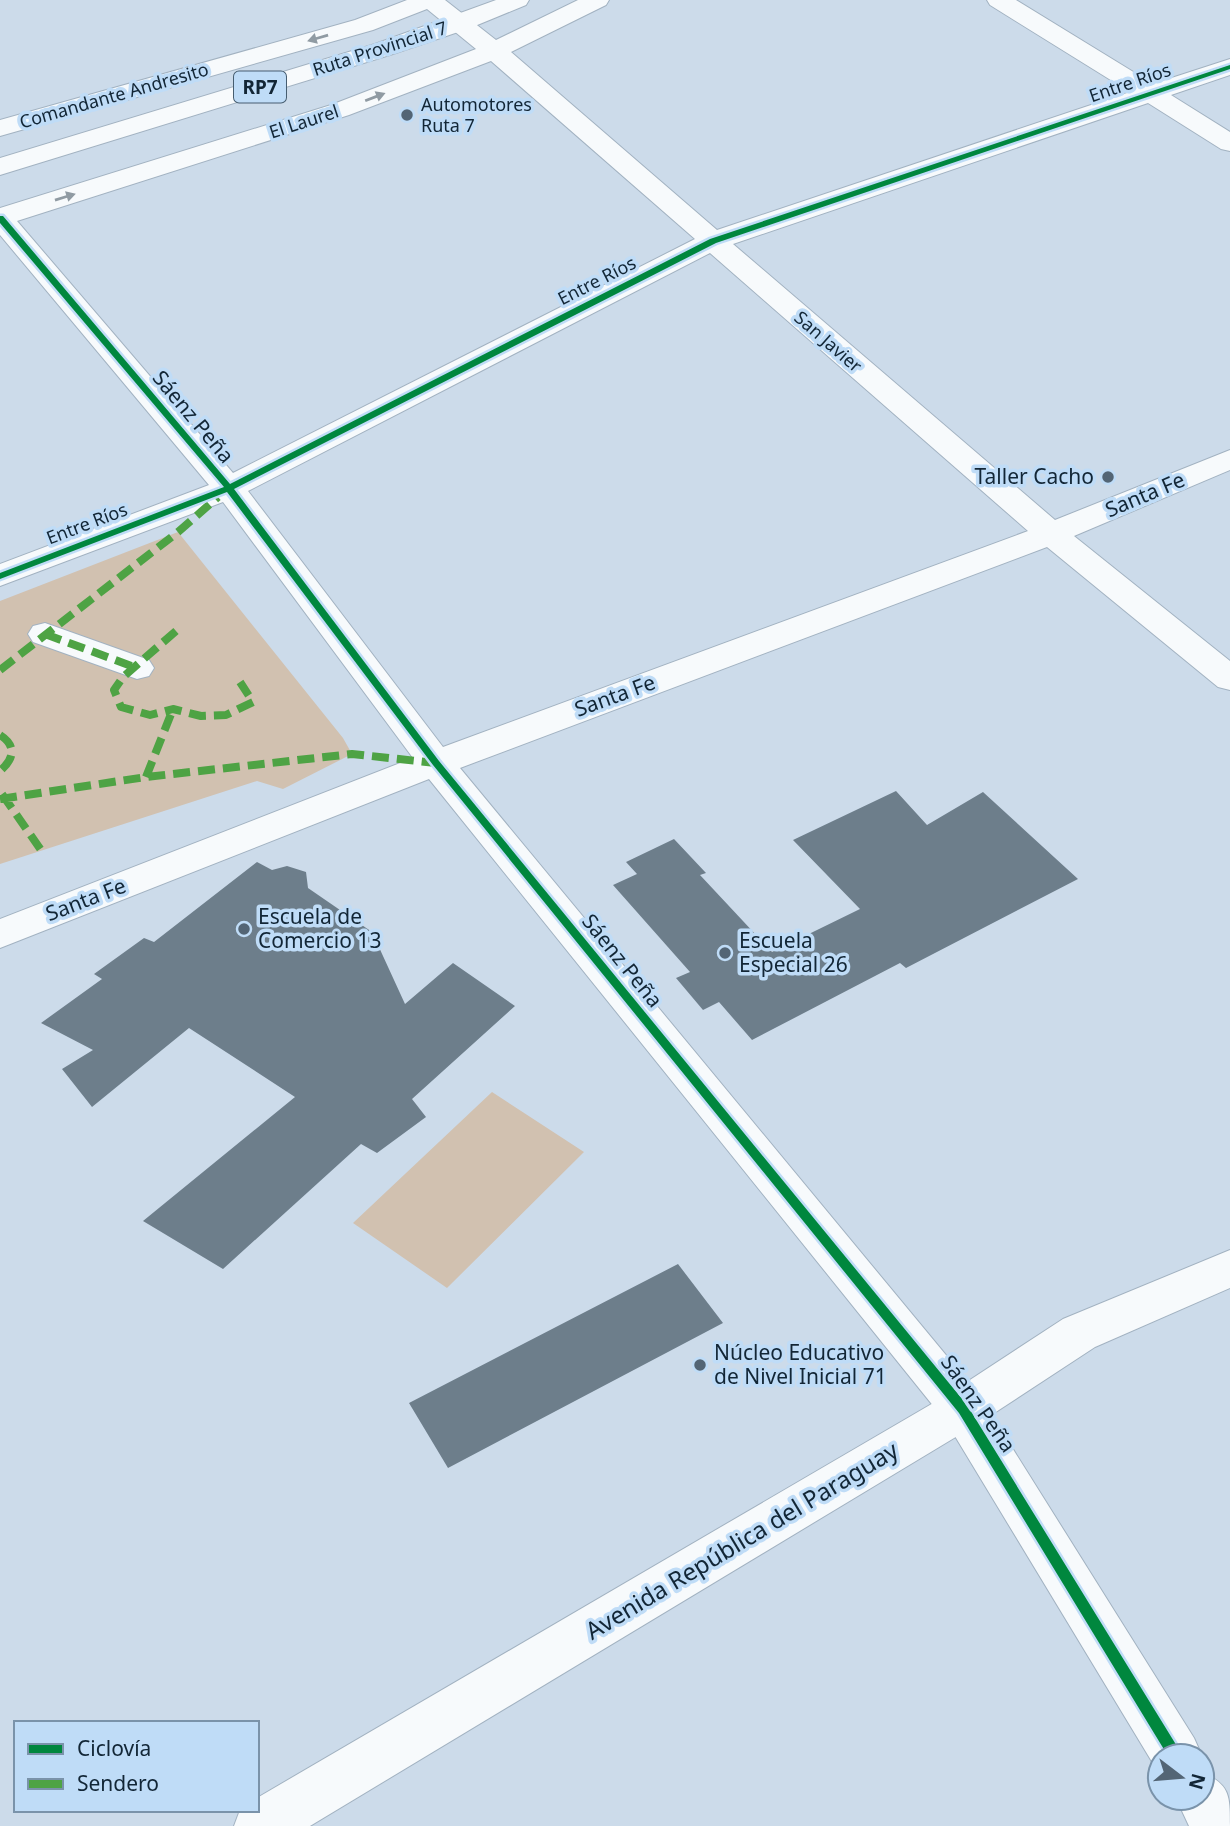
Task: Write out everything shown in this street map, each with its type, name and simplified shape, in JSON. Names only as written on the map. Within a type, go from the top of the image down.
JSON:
[{"type":"street","name":"San Javier","points":[[430,0],[494,51],[1051,534],[1230,679]]},
{"type":"street","name":"Comandante Andresito","points":[[0,128],[364,25],[430,0]]},
{"type":"street","name":"Ruta Provincial 7","points":[[0,167],[461,23],[517,0]]},
{"type":"street","name":"El Laurel","points":[[0,218],[340,110],[494,51],[597,0]]},
{"type":"street","points":[[999,0],[1230,143]]},
{"type":"street","name":"Entre Ríos","points":[[0,576],[229,488],[713,241],[1230,67]]},
{"type":"street","name":"Sáenz Peña","points":[[0,218],[229,488],[436,763],[963,1409],[1167,1742]]},
{"type":"street","name":"Santa Fe","points":[[0,934],[436,763],[1051,534],[1230,459]]},
{"type":"street","points":[[45,634],[136,668]]},
{"type":"street","name":"Avenida República del Paraguay","points":[[260,1826],[963,1409],[1079,1333],[1230,1268]]},
{"type":"shaded area","points":[[178,532],[343,738],[352,754],[283,789],[257,781],[0,864],[0,601]]},
{"type":"shaded area","points":[[492,1092],[584,1152],[447,1288],[353,1223]]},
{"type":"building","points":[[896,791],[927,825],[983,792],[1078,879],[906,968],[900,963],[752,1040],[719,1002],[703,1010],[676,978],[690,972],[613,885],[637,874],[626,862],[674,839],[706,873],[700,875],[772,952],[860,909],[793,840]]},
{"type":"building","points":[[257,862],[272,870],[287,866],[306,872],[308,888],[372,932],[405,1004],[453,963],[515,1006],[412,1099],[426,1117],[377,1153],[361,1144],[223,1269],[143,1221],[295,1097],[189,1028],[92,1107],[62,1069],[93,1050],[41,1023],[102,979],[94,974],[144,938],[154,942]]},
{"type":"building","points":[[678,1264],[723,1323],[448,1468],[409,1403]]},
{"type":"marked path","points":[[0,670],[178,532],[218,497]]},
{"type":"marked path","points":[[176,631],[123,677],[114,690],[121,707],[150,715],[173,709],[201,716],[226,715],[253,702],[240,682]]},
{"type":"marked path","points":[[45,634],[137,668]]},
{"type":"marked path","points":[[146,777],[173,709]]},
{"type":"marked path","points":[[0,735],[10,743],[13,752],[9,762],[0,771]]},
{"type":"marked path","points":[[0,799],[146,777],[352,754],[436,763]]},
{"type":"marked path","points":[[2,794],[41,850]]},
{"type":"cycle path","points":[[0,576],[229,488],[713,241],[1230,67]]},
{"type":"cycle path","points":[[0,218],[229,488],[436,763],[963,1409],[1167,1742]]},
{"type":"place","name":"Automotores Ruta 7","points":[[407,115]]},
{"type":"place","name":"Taller Cacho","points":[[1108,477]]},
{"type":"place","name":"Escuela de Comercio 13","points":[[244,929]]},
{"type":"place","name":"Escuela Especial 26","points":[[725,953]]},
{"type":"place","name":"Núcleo Educativo de Nivel Inicial 71","points":[[700,1365]]}]
